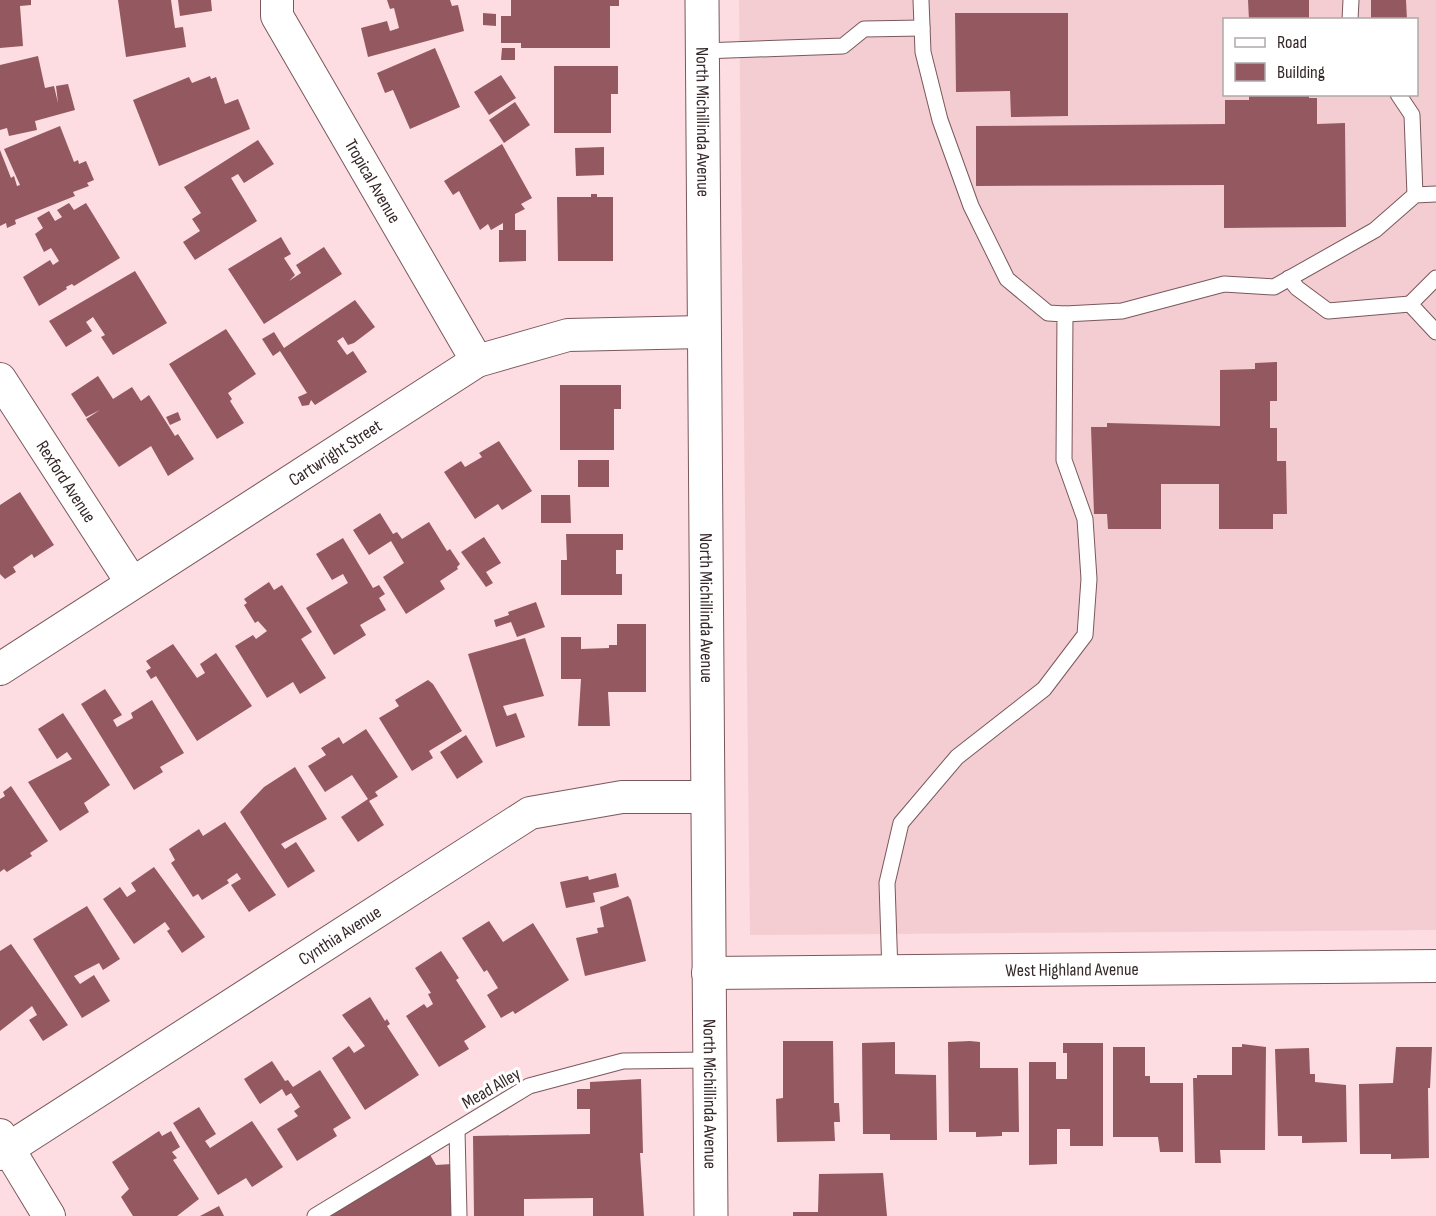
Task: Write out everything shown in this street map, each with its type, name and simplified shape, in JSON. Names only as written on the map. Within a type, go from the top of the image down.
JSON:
[{"type":"street","name":"Tropical Avenue","points":[[277,0],[277,16],[477,361]]},
{"type":"street","name":"North Michillinda Avenue","points":[[702,0],[702,332],[711,1216]]},
{"type":"street","name":"Cartwright Street","points":[[0,669],[477,361],[568,335],[702,332]]},
{"type":"street","name":"Rexford Avenue","points":[[0,379],[132,583]]},
{"type":"street","name":"Cynthia Avenue","points":[[3,1146],[530,813],[622,797],[707,797]]},
{"type":"street","name":"West Highland Avenue","points":[[708,973],[1436,966]]},
{"type":"street","points":[[3,1146],[49,1216]]},
{"type":"lane","points":[[921,0],[923,52],[940,120],[971,206],[1007,279],[1048,313],[1122,311],[1224,284],[1274,287],[1375,230],[1414,195],[1436,195]]},
{"type":"lane","points":[[1350,18],[1351,0]]},
{"type":"lane","points":[[702,51],[843,46],[864,29],[922,28]]},
{"type":"lane","points":[[1399,96],[1413,115],[1414,195]]},
{"type":"lane","points":[[1289,278],[1297,288],[1328,311],[1410,304],[1436,278]]},
{"type":"lane","points":[[1410,304],[1436,332]]},
{"type":"lane","points":[[890,973],[887,883],[902,823],[957,756],[1044,689],[1085,635],[1089,579],[1085,519],[1064,460],[1065,314]]},
{"type":"lane","name":"Mead Alley","points":[[315,1216],[529,1086],[623,1061],[710,1060]]},
{"type":"lane","points":[[458,1130],[459,1216]]},
{"type":"shaded area","points":[[739,0],[1436,0],[1436,930],[750,935]]},
{"type":"building","points":[[0,0],[31,0],[31,5],[20,6],[23,46],[0,48]]},
{"type":"building","points":[[118,0],[171,0],[175,28],[183,27],[186,47],[126,57]]},
{"type":"building","points":[[178,0],[211,0],[212,11],[180,16]]},
{"type":"building","points":[[387,0],[450,0],[452,6],[458,5],[464,31],[368,57],[361,28],[387,21],[390,31],[399,28],[394,8],[390,9]]},
{"type":"building","points":[[511,0],[619,0],[619,6],[610,6],[610,48],[521,48],[521,43],[501,43],[501,16],[511,16]]},
{"type":"building","points":[[1248,0],[1309,0],[1309,18],[1249,18]]},
{"type":"building","points":[[1371,0],[1406,0],[1407,18],[1371,18]]},
{"type":"building","points":[[483,13],[496,14],[496,26],[483,25]]},
{"type":"building","points":[[955,13],[1068,13],[1068,116],[1011,117],[1010,91],[956,92]]},
{"type":"building","points":[[435,48],[460,107],[410,129],[393,90],[385,93],[377,73]]},
{"type":"building","points":[[502,48],[515,48],[515,60],[501,60]]},
{"type":"building","points":[[38,56],[45,88],[54,86],[58,103],[56,86],[68,84],[75,110],[35,121],[37,130],[9,136],[7,128],[0,130],[0,65]]},
{"type":"building","points":[[554,66],[618,66],[618,94],[611,94],[611,133],[554,133]]},
{"type":"building","points":[[501,75],[516,98],[489,115],[474,92]]},
{"type":"building","points":[[210,76],[211,79],[216,77],[225,104],[238,99],[250,129],[159,166],[133,100],[189,77],[192,83]]},
{"type":"building","points":[[1249,96],[1309,96],[1309,98],[1317,98],[1317,124],[1345,123],[1346,227],[1224,228],[1224,185],[976,186],[976,126],[1225,124],[1225,100],[1249,100]]},
{"type":"building","points":[[515,102],[530,125],[504,143],[489,120]]},
{"type":"building","points":[[60,126],[74,162],[78,160],[79,164],[86,161],[94,180],[87,183],[89,186],[73,192],[75,196],[15,220],[16,224],[7,228],[6,223],[0,226],[0,150],[11,178],[14,176],[17,186],[20,185],[4,149]]},
{"type":"building","points":[[258,140],[274,164],[244,183],[238,174],[231,178],[257,221],[195,260],[183,242],[200,231],[192,219],[201,213],[184,187]]},
{"type":"building","points":[[502,144],[532,198],[521,204],[525,209],[515,214],[515,230],[526,230],[526,261],[499,262],[499,230],[503,230],[503,223],[491,230],[488,224],[480,230],[459,191],[453,195],[444,181]]},
{"type":"building","points":[[604,147],[604,175],[576,176],[575,148]]},
{"type":"building","points":[[591,194],[597,194],[597,197],[613,197],[613,261],[558,261],[557,197],[591,197]]},
{"type":"building","points":[[69,203],[74,210],[86,203],[120,258],[74,286],[72,284],[66,287],[67,289],[39,306],[23,277],[50,260],[53,265],[59,261],[51,248],[44,252],[35,234],[43,228],[37,218],[49,211],[55,221],[62,217],[57,210]]},
{"type":"building","points":[[281,237],[291,254],[284,258],[295,275],[289,281],[301,273],[296,265],[324,247],[342,274],[264,324],[228,269]]},
{"type":"building","points":[[135,271],[167,323],[113,355],[101,337],[105,335],[93,317],[86,322],[92,331],[66,347],[49,321]]},
{"type":"building","points":[[355,300],[375,327],[354,343],[348,345],[343,337],[337,341],[347,355],[353,351],[367,372],[315,405],[311,400],[309,405],[302,406],[298,397],[307,393],[280,351],[273,356],[262,339],[274,332],[284,348]]},
{"type":"building","points":[[226,329],[256,374],[228,393],[232,399],[230,401],[244,423],[217,439],[169,364]]},
{"type":"building","points":[[1277,362],[1277,401],[1270,401],[1270,428],[1277,428],[1277,461],[1286,461],[1287,514],[1273,514],[1273,529],[1219,529],[1219,484],[1161,484],[1161,529],[1108,529],[1107,514],[1094,514],[1091,427],[1107,427],[1107,423],[1220,426],[1220,370],[1255,369],[1255,363]]},
{"type":"building","points":[[98,376],[113,399],[132,387],[141,401],[149,395],[175,436],[178,434],[194,459],[168,476],[151,446],[119,467],[86,419],[100,410],[86,417],[71,394]]},
{"type":"building","points":[[560,385],[621,385],[621,409],[614,409],[614,450],[560,450]]},
{"type":"building","points":[[178,412],[181,420],[170,425],[166,417]]},
{"type":"building","points":[[499,441],[532,491],[502,510],[498,504],[475,519],[444,472],[461,461],[465,467],[482,457],[479,453]]},
{"type":"building","points":[[578,460],[609,460],[609,487],[578,487]]},
{"type":"building","points":[[20,492],[54,545],[34,558],[32,554],[13,567],[16,572],[5,579],[0,574],[0,505]]},
{"type":"building","points":[[541,495],[570,495],[571,523],[541,523]]},
{"type":"building","points":[[380,513],[393,534],[397,532],[402,539],[429,522],[447,551],[450,549],[460,564],[458,569],[440,581],[445,589],[406,614],[383,577],[404,563],[391,541],[369,555],[353,530]]},
{"type":"building","points":[[566,534],[623,534],[623,550],[616,550],[616,574],[622,574],[622,595],[561,595],[561,560],[567,560]]},
{"type":"building","points":[[484,537],[501,563],[486,572],[493,583],[486,587],[461,552]]},
{"type":"building","points":[[343,538],[373,588],[379,585],[385,594],[379,598],[386,610],[360,625],[366,635],[334,655],[306,608],[348,583],[343,574],[332,580],[316,554]]},
{"type":"building","points":[[269,582],[274,590],[282,585],[312,632],[301,639],[326,678],[300,694],[293,682],[267,698],[235,646],[253,635],[256,639],[267,631],[258,621],[255,623],[244,605],[247,603],[244,599]]},
{"type":"building","points":[[536,602],[545,627],[517,637],[511,622],[496,627],[494,620],[509,615],[508,612]]},
{"type":"building","points":[[617,624],[646,624],[646,692],[608,692],[610,726],[578,726],[581,679],[561,679],[561,637],[581,637],[581,649],[609,648],[609,645],[617,645]]},
{"type":"building","points":[[525,638],[544,696],[503,706],[507,716],[516,713],[525,737],[496,747],[468,654]]},
{"type":"building","points":[[173,644],[197,678],[205,673],[200,664],[216,653],[252,706],[197,741],[156,676],[151,679],[146,671],[151,668],[146,661]]},
{"type":"building","points":[[428,680],[433,684],[462,731],[429,751],[433,758],[412,771],[379,718],[399,706],[395,700]]},
{"type":"building","points":[[105,689],[122,715],[113,720],[117,727],[133,718],[131,713],[152,700],[184,753],[160,767],[163,772],[134,790],[81,704]]},
{"type":"building","points":[[63,713],[110,785],[84,803],[89,812],[60,831],[28,782],[72,759],[67,752],[57,759],[38,729]]},
{"type":"building","points":[[366,729],[398,777],[375,792],[378,796],[369,801],[384,825],[358,842],[341,817],[368,799],[352,775],[325,792],[308,766],[326,755],[321,748],[339,737],[343,744]]},
{"type":"building","points":[[466,735],[483,762],[457,779],[440,752]]},
{"type":"building","points":[[295,767],[327,819],[281,844],[285,849],[296,842],[315,871],[288,888],[240,812],[264,787]]},
{"type":"building","points":[[11,786],[48,841],[30,853],[32,856],[7,872],[4,869],[0,872],[0,799],[5,796],[3,792]]},
{"type":"building","points":[[225,822],[276,895],[249,912],[231,885],[241,879],[237,873],[227,880],[229,883],[202,900],[198,894],[193,897],[171,863],[175,860],[169,849],[199,829],[203,836]]},
{"type":"building","points":[[154,867],[205,937],[182,953],[167,931],[170,929],[165,922],[134,944],[103,899],[120,887],[127,897],[136,891],[131,883]]},
{"type":"building","points":[[616,873],[619,887],[593,893],[595,902],[566,908],[560,882],[588,876],[589,880]]},
{"type":"building","points":[[628,896],[631,900],[646,961],[585,976],[576,938],[598,933],[597,928],[604,927],[600,907]]},
{"type":"building","points":[[87,906],[120,959],[103,970],[99,963],[74,976],[80,984],[94,975],[110,1001],[82,1018],[33,939]]},
{"type":"building","points":[[489,921],[503,942],[533,923],[569,980],[515,1014],[513,1011],[501,1018],[487,995],[498,988],[487,970],[484,972],[462,938]]},
{"type":"building","points":[[11,944],[68,1025],[43,1041],[29,1020],[37,1015],[32,1006],[0,1031],[0,951]]},
{"type":"building","points":[[441,951],[459,978],[456,980],[486,1027],[464,1041],[469,1049],[439,1067],[406,1016],[424,1004],[427,1008],[433,1004],[428,994],[431,993],[415,968]]},
{"type":"building","points":[[370,997],[385,1021],[387,1019],[390,1024],[387,1026],[419,1075],[365,1110],[332,1058],[349,1046],[354,1053],[365,1046],[342,1015]]},
{"type":"building","points":[[783,1041],[833,1041],[834,1103],[839,1103],[840,1122],[834,1122],[835,1141],[777,1142],[776,1099],[783,1098]]},
{"type":"building","points":[[895,1042],[895,1074],[936,1075],[937,1140],[890,1140],[890,1134],[863,1134],[862,1043]]},
{"type":"building","points":[[948,1042],[980,1042],[980,1068],[1018,1068],[1019,1132],[1002,1132],[1002,1136],[976,1137],[976,1132],[949,1132]]},
{"type":"building","points":[[1063,1043],[1103,1043],[1103,1146],[1070,1146],[1070,1129],[1057,1129],[1057,1164],[1029,1165],[1029,1062],[1056,1062],[1056,1079],[1067,1079],[1067,1053],[1063,1053]]},
{"type":"building","points":[[1242,1044],[1266,1047],[1265,1150],[1220,1150],[1221,1163],[1195,1163],[1193,1078],[1197,1078],[1197,1075],[1232,1075],[1232,1047],[1242,1047]]},
{"type":"building","points":[[1113,1047],[1145,1047],[1145,1076],[1150,1076],[1150,1083],[1183,1083],[1183,1152],[1160,1152],[1158,1137],[1113,1137]]},
{"type":"building","points":[[1396,1047],[1432,1047],[1430,1088],[1428,1088],[1429,1158],[1391,1159],[1391,1154],[1360,1154],[1359,1084],[1393,1083]]},
{"type":"building","points":[[1309,1048],[1310,1074],[1315,1074],[1315,1082],[1346,1085],[1347,1142],[1302,1143],[1302,1136],[1278,1136],[1275,1049]]},
{"type":"building","points":[[272,1061],[285,1081],[288,1080],[293,1087],[320,1070],[351,1118],[333,1129],[337,1136],[297,1161],[277,1129],[298,1116],[294,1111],[300,1107],[291,1093],[286,1096],[282,1089],[260,1104],[244,1079]]},
{"type":"building","points":[[641,1079],[643,1153],[640,1153],[644,1216],[593,1216],[593,1198],[524,1199],[524,1216],[474,1216],[473,1136],[590,1134],[590,1109],[577,1109],[577,1089],[590,1089],[590,1082]]},
{"type":"building","points":[[199,1107],[216,1134],[205,1141],[210,1148],[252,1121],[283,1167],[252,1187],[246,1178],[218,1195],[173,1123]]},
{"type":"building","points":[[159,1131],[162,1136],[171,1131],[180,1147],[172,1152],[177,1158],[173,1160],[199,1199],[177,1216],[133,1216],[121,1197],[129,1189],[112,1162]]},
{"type":"building","points":[[429,1153],[436,1165],[452,1164],[453,1216],[329,1216]]},
{"type":"building","points":[[883,1173],[887,1216],[793,1216],[793,1212],[818,1212],[819,1174]]},
{"type":"building","points":[[219,1206],[224,1216],[200,1216]]}]
